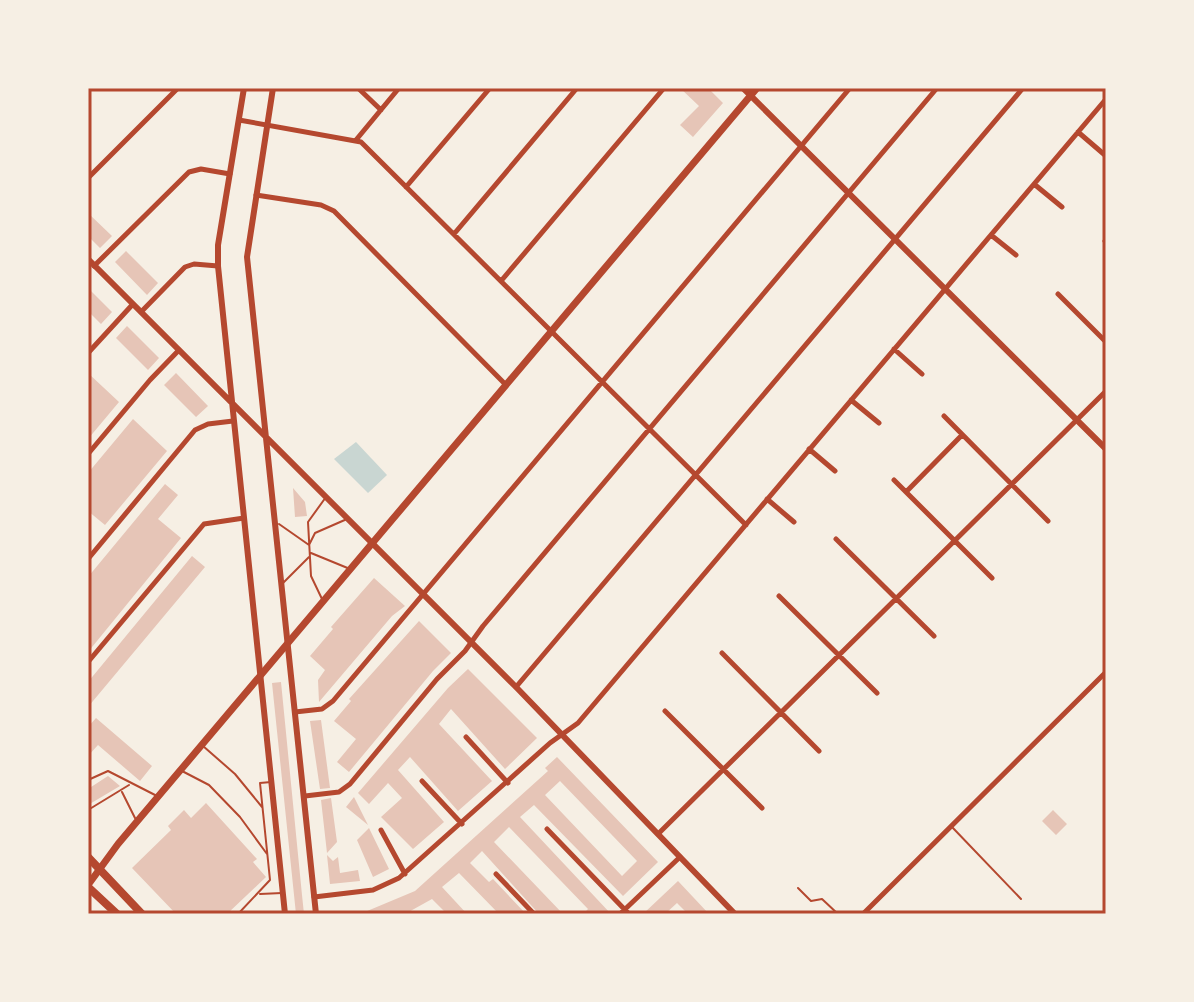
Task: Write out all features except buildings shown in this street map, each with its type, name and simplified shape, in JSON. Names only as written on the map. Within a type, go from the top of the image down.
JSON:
[{"type":"main road","points":[[117,914],[88,886],[99,869],[757,88]]},
{"type":"main road","points":[[88,857],[142,914]]},
{"type":"street","points":[[88,178],[178,88]]},
{"type":"street","points":[[244,88],[218,245],[218,266],[285,914]]},
{"type":"street","points":[[273,88],[247,257],[316,914]]},
{"type":"street","points":[[358,88],[381,110]]},
{"type":"street","points":[[356,140],[399,88]]},
{"type":"street","points":[[406,187],[490,88]]},
{"type":"street","points":[[454,234],[577,88]]},
{"type":"street","points":[[501,281],[664,88]]},
{"type":"street","points":[[743,88],[1106,449]]},
{"type":"street","points":[[295,712],[330,705],[850,88]]},
{"type":"street","points":[[305,796],[334,793],[347,787],[937,88]]},
{"type":"street","points":[[516,687],[1023,88]]},
{"type":"street","points":[[314,897],[373,890],[405,874],[578,723],[1106,99]]},
{"type":"street","points":[[239,120],[356,140],[746,525]]},
{"type":"street","points":[[1078,132],[1106,156]]},
{"type":"street","points":[[94,266],[189,172],[197,169],[230,174]]},
{"type":"street","points":[[1034,184],[1062,207]]},
{"type":"street","points":[[256,195],[321,205],[334,211],[506,385]]},
{"type":"street","points":[[991,235],[1016,255]]},
{"type":"street","points":[[88,259],[472,642],[735,914]]},
{"type":"street","points":[[141,312],[185,267],[194,264],[218,266]]},
{"type":"street","points":[[1058,294],[1106,342]]},
{"type":"street","points":[[88,353],[133,304]]},
{"type":"street","points":[[894,349],[922,374]]},
{"type":"street","points":[[88,454],[179,350]]},
{"type":"street","points":[[658,834],[1106,391]]},
{"type":"street","points":[[851,400],[879,423]]},
{"type":"street","points":[[944,416],[1048,521]]},
{"type":"street","points":[[88,559],[195,430],[208,424],[233,421]]},
{"type":"street","points":[[906,492],[962,435]]},
{"type":"street","points":[[809,449],[835,471]]},
{"type":"street","points":[[894,480],[992,578]]},
{"type":"street","points":[[767,499],[794,522]]},
{"type":"street","points":[[88,662],[204,524],[244,518]]},
{"type":"street","points":[[836,539],[934,636]]},
{"type":"street","points":[[779,596],[877,693]]},
{"type":"street","points":[[722,653],[819,751]]},
{"type":"street","points":[[863,914],[1106,672]]},
{"type":"street","points":[[665,711],[762,808]]},
{"type":"street","points":[[466,737],[508,783]]},
{"type":"street","points":[[422,781],[462,824]]},
{"type":"street","points":[[547,829],[624,913],[680,857]]},
{"type":"street","points":[[381,830],[405,874]]},
{"type":"street","points":[[496,874],[534,914]]},
{"type":"lane","points":[[323,602],[311,576],[308,522],[326,496]]},
{"type":"lane","points":[[309,545],[315,533],[348,518]]},
{"type":"lane","points":[[274,522],[309,545]]},
{"type":"lane","points":[[281,585],[310,554]]},
{"type":"lane","points":[[310,554],[351,569]]},
{"type":"lane","points":[[202,745],[225,764],[263,808]]},
{"type":"lane","points":[[181,770],[209,785],[240,817],[267,854]]},
{"type":"lane","points":[[88,780],[108,771],[158,797]]},
{"type":"lane","points":[[270,893],[268,844],[260,783],[272,782]]},
{"type":"lane","points":[[88,810],[130,784]]},
{"type":"lane","points":[[121,791],[137,822]]},
{"type":"lane","points":[[951,826],[1021,899]]},
{"type":"lane","points":[[238,914],[270,880]]},
{"type":"lane","points":[[798,888],[811,901],[822,899],[838,914]]},
{"type":"lane","points":[[259,894],[283,893]]},
{"type":"shaded area","points":[[356,442],[387,475],[368,493],[334,459]]}]
